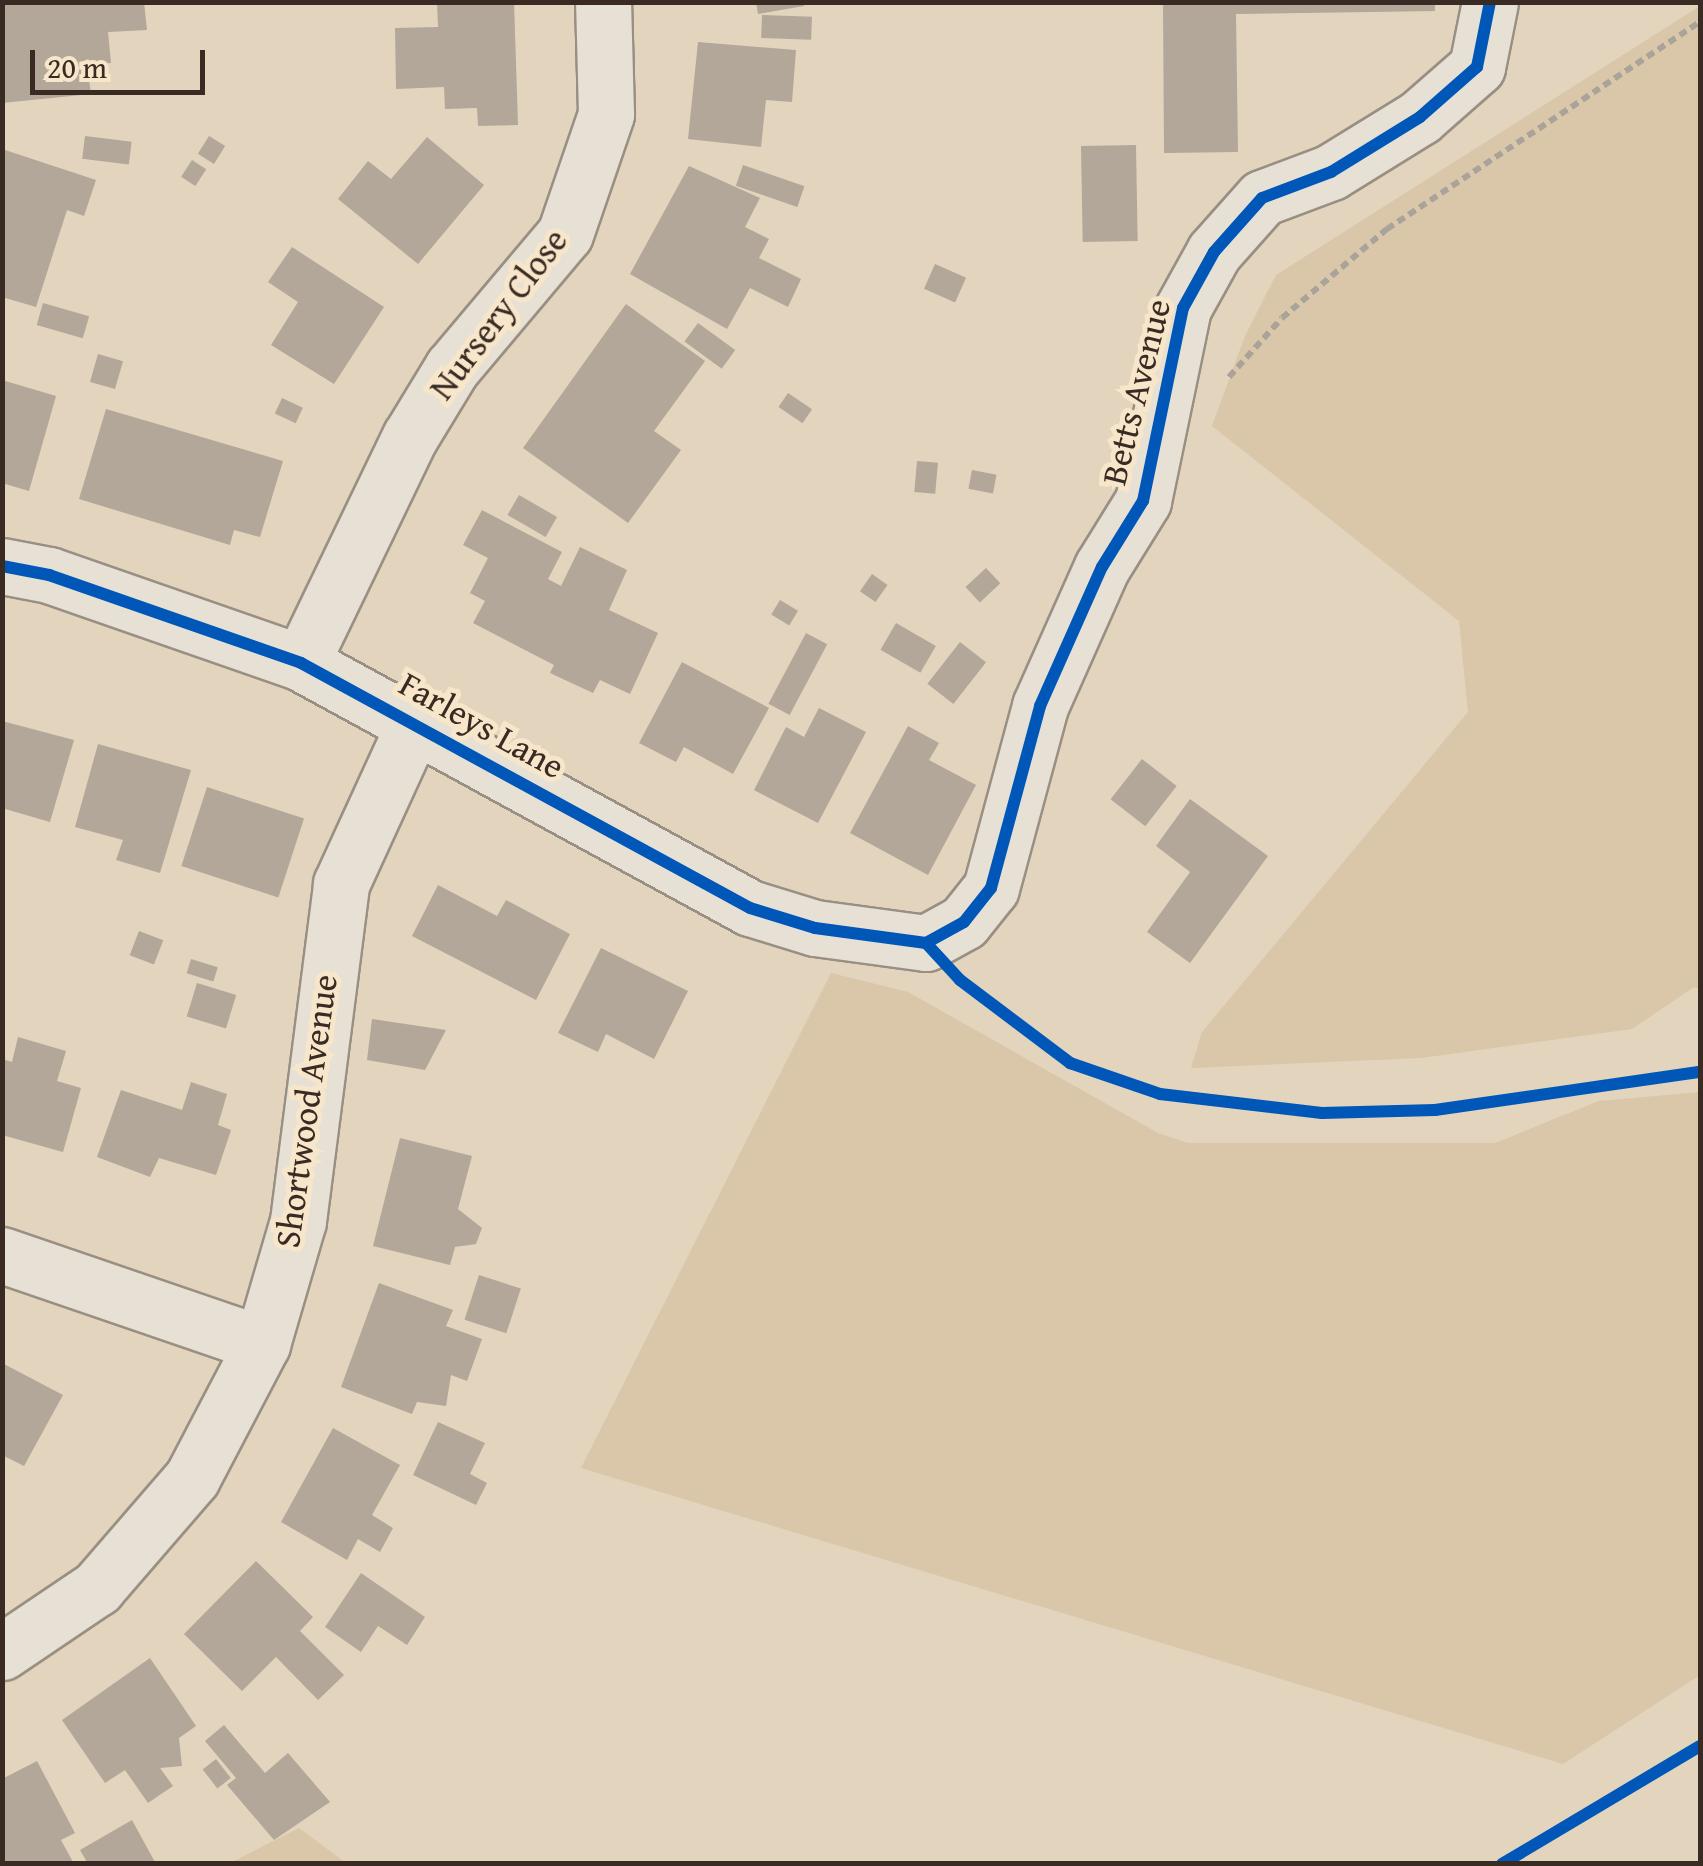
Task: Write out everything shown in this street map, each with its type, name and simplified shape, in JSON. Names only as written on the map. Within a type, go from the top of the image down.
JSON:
[{"type":"street","name":"Nursery Close","points":[[301,662],[410,436],[452,368],[565,234],[606,114],[602,2]]},
{"type":"street","name":"Betts Avenue","points":[[926,942],[964,922],[990,888],[1040,706],[1102,567],[1143,501],[1183,308],[1214,252],[1262,198],[1331,172],[1420,116],[1477,67],[1490,2]]},
{"type":"street","name":"Farleys Lane","points":[[2,566],[50,575],[301,662],[750,908],[815,928],[926,942]]},
{"type":"street","name":"Shortwood Avenue","points":[[2,1652],[97,1588],[192,1478],[262,1344],[298,1221],[341,884],[415,722]]},
{"type":"street","points":[[2,1256],[262,1344]]},
{"type":"path","points":[[1225,382],[1282,318],[1388,229],[1700,22]]},
{"type":"shaded area","points":[[1700,6],[1700,989],[1694,987],[1632,1029],[1421,1058],[1191,1068],[1202,1032],[1468,712],[1459,621],[1212,426],[1245,336],[1276,275]]},
{"type":"shaded area","points":[[831,973],[908,992],[1158,1133],[1188,1143],[1495,1143],[1599,1101],[1700,1092],[1700,1675],[1563,1764],[581,1468]]},
{"type":"shaded area","points":[[299,1828],[346,1863],[230,1863]]},
{"type":"building","points":[[2,2],[144,2],[147,30],[108,32],[111,63],[87,65],[91,94],[2,103]]},
{"type":"building","points":[[437,2],[514,2],[518,125],[478,126],[477,108],[445,109],[444,87],[396,89],[395,28],[438,27]]},
{"type":"building","points":[[756,2],[804,2],[804,6],[758,14]]},
{"type":"building","points":[[1163,2],[1435,2],[1435,11],[1236,14],[1238,152],[1164,153]]},
{"type":"building","points":[[762,15],[812,17],[811,40],[761,38]]},
{"type":"building","points":[[698,42],[796,50],[792,102],[766,100],[761,147],[688,139]]},
{"type":"building","points":[[85,136],[132,142],[129,165],[82,159]]},
{"type":"building","points":[[209,136],[225,146],[214,164],[198,154]]},
{"type":"building","points":[[427,137],[484,185],[418,264],[338,199],[368,161],[391,179]]},
{"type":"building","points":[[1136,145],[1138,241],[1083,242],[1081,146]]},
{"type":"building","points":[[2,149],[96,180],[84,216],[67,210],[36,307],[2,297]]},
{"type":"building","points":[[192,160],[206,169],[195,186],[181,177]]},
{"type":"building","points":[[743,165],[804,186],[797,207],[736,186]]},
{"type":"building","points":[[689,166],[760,198],[745,227],[769,239],[759,258],[801,279],[788,307],[750,288],[727,329],[630,274]]},
{"type":"building","points":[[292,247],[384,307],[334,384],[271,345],[298,302],[268,282]]},
{"type":"building","points":[[935,264],[966,278],[955,302],[924,289]]},
{"type":"building","points":[[43,303],[89,316],[83,338],[37,325]]},
{"type":"building","points":[[626,304],[705,361],[654,431],[681,450],[628,523],[523,448]]},
{"type":"building","points":[[698,323],[735,350],[722,369],[684,342]]},
{"type":"building","points":[[98,354],[123,361],[115,389],[90,382]]},
{"type":"building","points":[[2,380],[56,396],[29,491],[2,483]]},
{"type":"building","points":[[788,393],[812,409],[803,423],[778,407]]},
{"type":"building","points":[[282,398],[303,408],[296,423],[275,413]]},
{"type":"building","points":[[106,409],[283,461],[260,537],[234,530],[230,545],[79,499]]},
{"type":"building","points":[[917,461],[938,463],[935,494],[914,492]]},
{"type":"building","points":[[972,470],[997,475],[993,493],[968,489]]},
{"type":"building","points":[[519,495],[557,517],[546,537],[508,515]]},
{"type":"building","points":[[482,510],[562,552],[548,579],[561,586],[580,547],[627,570],[609,610],[658,633],[630,694],[600,680],[593,693],[550,673],[554,665],[473,623],[485,601],[470,593],[488,558],[463,545]]},
{"type":"building","points":[[986,568],[1000,583],[980,602],[966,587]]},
{"type":"building","points":[[872,574],[888,585],[876,602],[860,591]]},
{"type":"building","points":[[780,600],[798,611],[789,625],[771,615]]},
{"type":"building","points":[[896,623],[936,646],[920,673],[880,650]]},
{"type":"building","points":[[806,633],[827,644],[790,715],[768,704]]},
{"type":"building","points":[[960,642],[986,662],[953,704],[927,684]]},
{"type":"building","points":[[682,662],[769,708],[733,774],[684,747],[676,762],[639,743]]},
{"type":"building","points":[[819,708],[866,732],[818,823],[754,790],[786,727],[804,737]]},
{"type":"building","points":[[2,721],[74,740],[50,822],[2,808]]},
{"type":"building","points":[[908,726],[939,743],[929,760],[976,785],[928,875],[850,833]]},
{"type":"building","points":[[98,744],[191,770],[160,873],[116,860],[123,840],[75,827]]},
{"type":"building","points":[[1142,759],[1177,786],[1145,826],[1111,799]]},
{"type":"building","points":[[207,787],[304,819],[278,897],[181,866]]},
{"type":"building","points":[[1190,799],[1268,856],[1190,963],[1147,932],[1190,872],[1156,846]]},
{"type":"building","points":[[438,885],[497,916],[506,900],[570,934],[536,1000],[412,936]]},
{"type":"building","points":[[139,931],[163,940],[154,965],[130,955]]},
{"type":"building","points":[[601,948],[688,991],[654,1059],[606,1034],[598,1052],[558,1033]]},
{"type":"building","points":[[191,959],[218,967],[213,982],[187,973]]},
{"type":"building","points":[[197,983],[236,995],[226,1028],[187,1016]]},
{"type":"building","points":[[372,1019],[446,1030],[425,1070],[367,1060]]},
{"type":"building","points":[[18,1037],[66,1051],[57,1081],[81,1088],[63,1152],[2,1135],[2,1059],[12,1062]]},
{"type":"building","points":[[191,1082],[227,1094],[218,1125],[231,1130],[216,1175],[159,1158],[150,1177],[97,1157],[121,1090],[182,1110]]},
{"type":"building","points":[[400,1138],[472,1156],[458,1209],[482,1228],[476,1244],[455,1247],[450,1265],[373,1246]]},
{"type":"building","points":[[479,1275],[521,1289],[506,1333],[464,1320]]},
{"type":"building","points":[[379,1283],[453,1310],[446,1326],[482,1339],[467,1381],[451,1375],[446,1406],[417,1402],[412,1414],[341,1387]]},
{"type":"building","points":[[2,1363],[63,1395],[24,1466],[2,1455]]},
{"type":"building","points":[[438,1422],[485,1443],[470,1474],[487,1483],[476,1505],[413,1475]]},
{"type":"building","points":[[333,1428],[400,1465],[372,1515],[393,1528],[380,1552],[358,1539],[347,1560],[281,1522]]},
{"type":"building","points":[[256,1561],[313,1617],[300,1631],[344,1675],[318,1700],[276,1657],[242,1691],[184,1634]]},
{"type":"building","points":[[361,1573],[425,1617],[407,1645],[378,1626],[361,1652],[325,1627]]},
{"type":"building","points":[[150,1658],[196,1726],[179,1738],[182,1766],[160,1768],[173,1786],[148,1803],[125,1770],[105,1783],[62,1720]]},
{"type":"building","points":[[224,1725],[265,1773],[288,1753],[330,1802],[274,1840],[227,1785],[236,1778],[205,1741]]},
{"type":"building","points":[[216,1759],[231,1778],[217,1788],[203,1769]]},
{"type":"building","points":[[37,1761],[75,1833],[61,1840],[74,1864],[2,1864],[2,1779]]},
{"type":"building","points":[[132,1820],[156,1864],[88,1864],[80,1850]]},
{"type":"cycle path","points":[[926,943],[964,922],[991,888],[1040,706],[1102,567],[1143,501],[1183,308],[1214,252],[1262,198],[1331,172],[1420,117],[1477,67],[1490,2]]},
{"type":"cycle path","points":[[2,566],[49,575],[301,663],[750,908],[815,928],[926,943]]},
{"type":"cycle path","points":[[926,943],[960,980],[1070,1063],[1160,1094],[1322,1113],[1435,1110],[1700,1072]]},
{"type":"cycle path","points":[[1502,1864],[1700,1746]]}]
